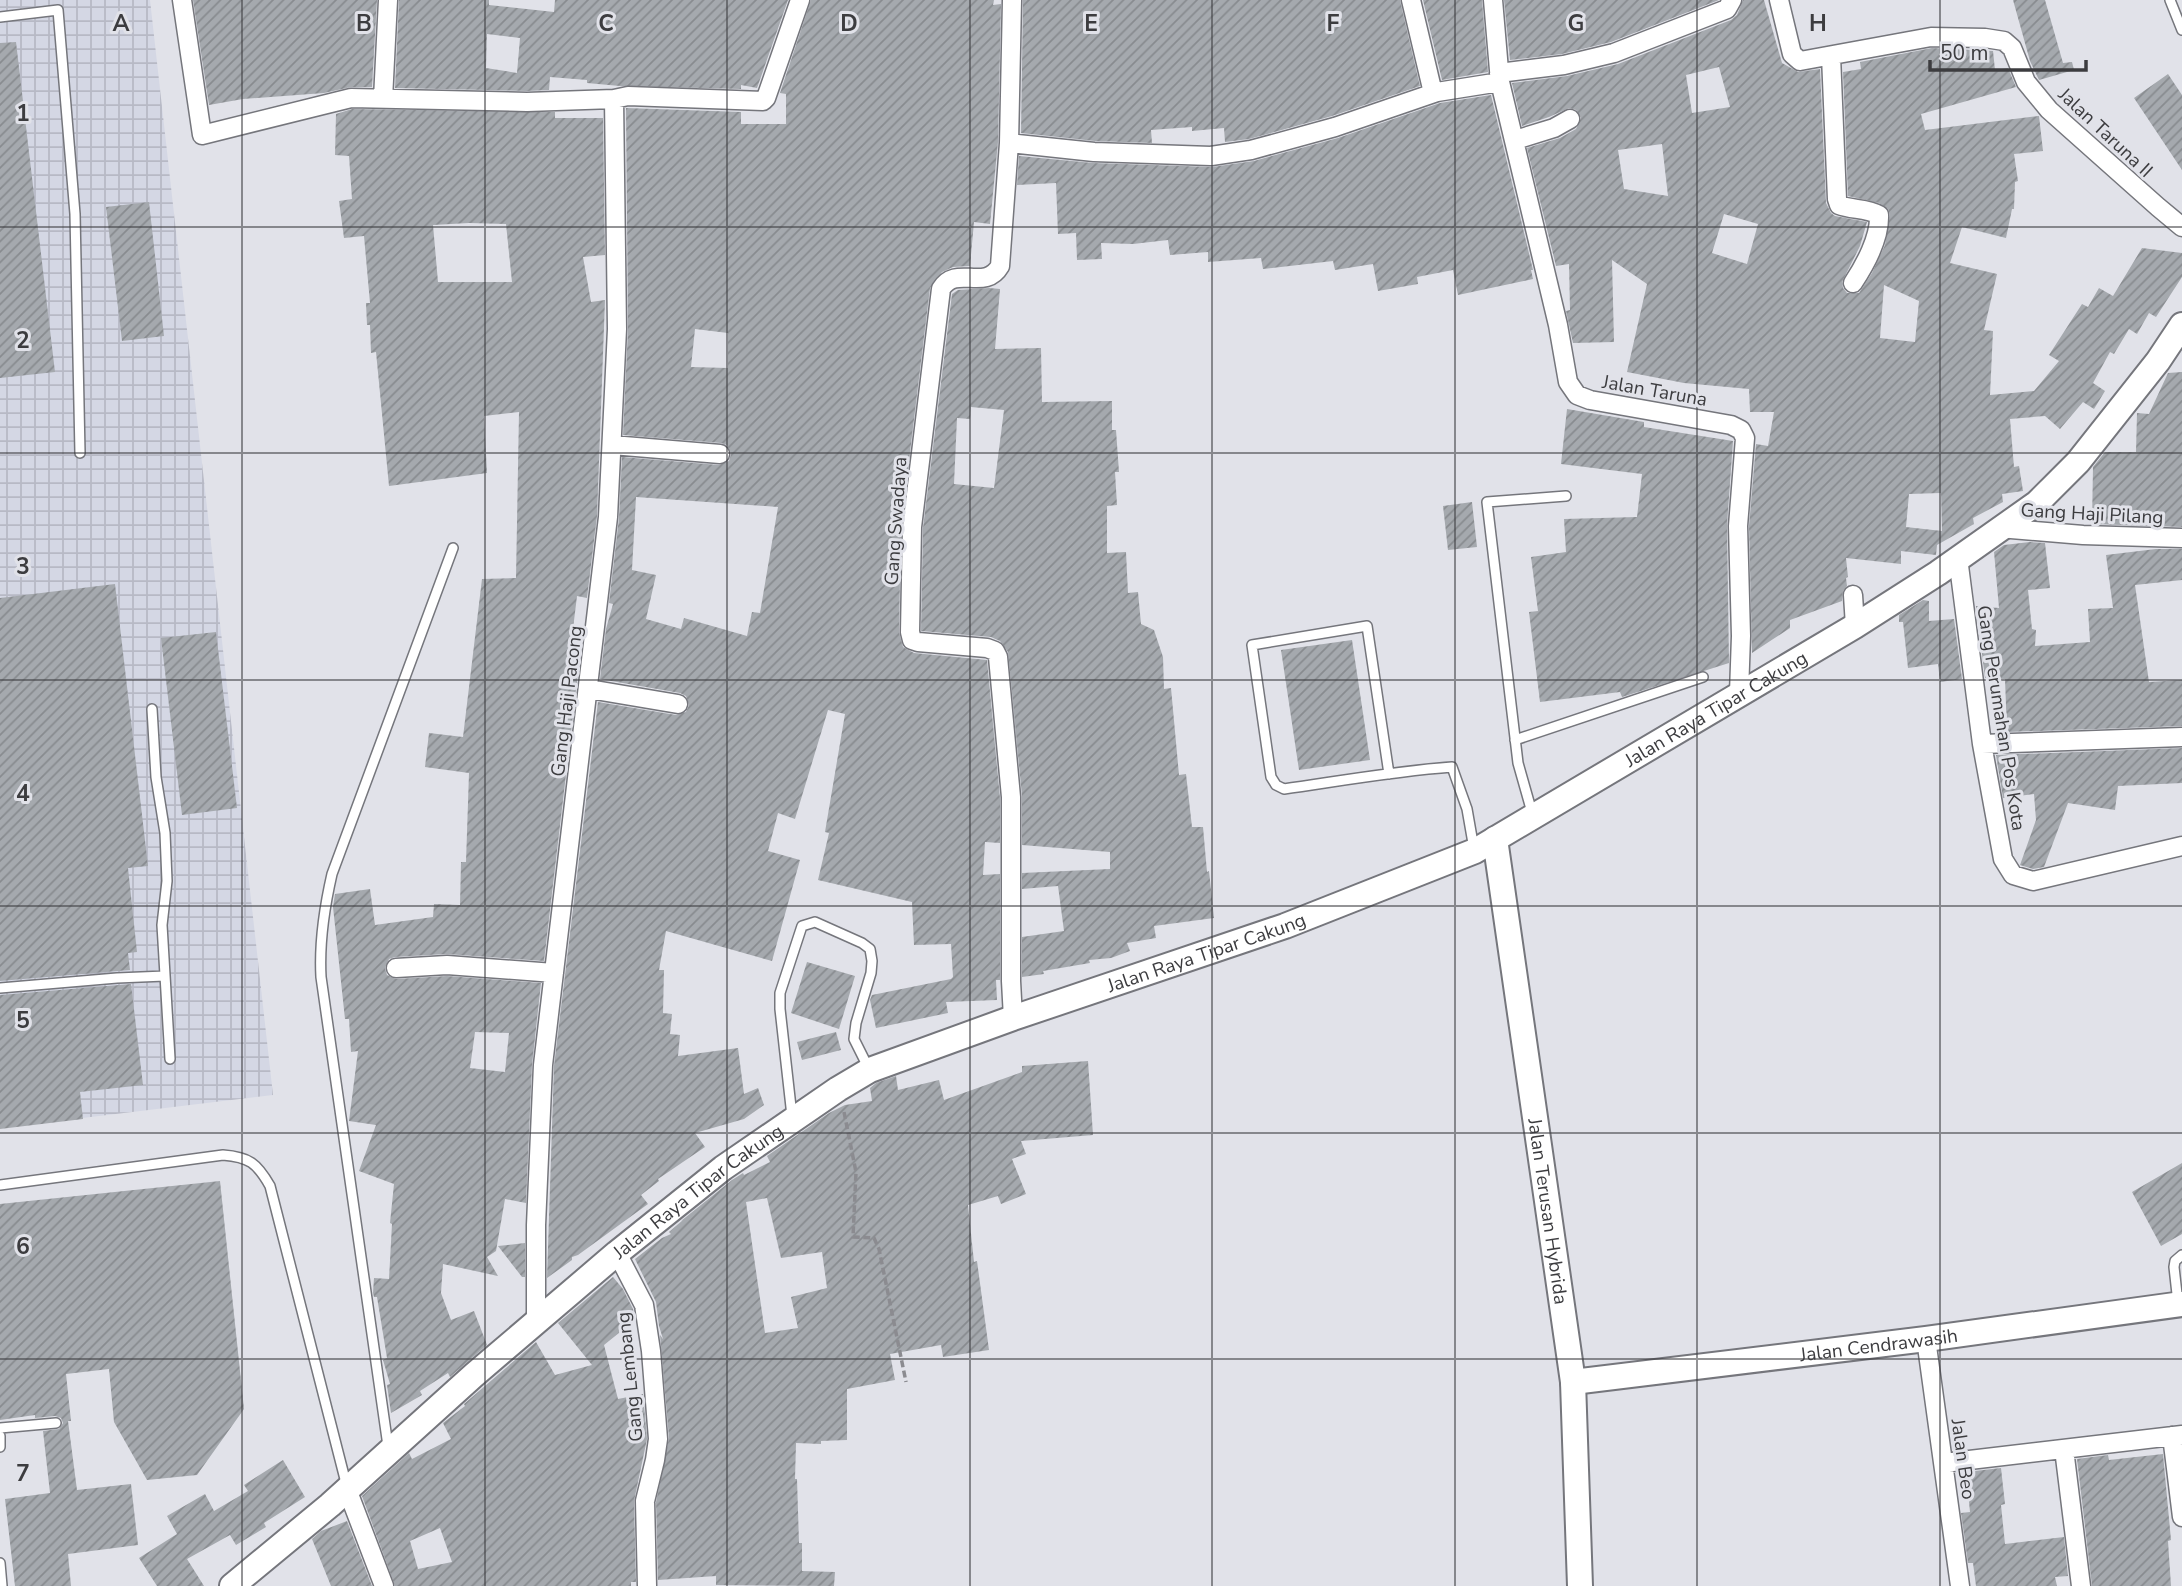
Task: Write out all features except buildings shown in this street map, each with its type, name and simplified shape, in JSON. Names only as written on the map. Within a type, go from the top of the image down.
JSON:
[{"type":"street","points":[[182,0],[202,135],[351,98],[527,102],[621,97],[763,101],[800,0]]},
{"type":"street","points":[[383,99],[388,0]]},
{"type":"street","name":"Gang Swadaya","points":[[1012,0],[1009,143],[1000,266],[996,273],[987,279],[959,278],[945,282],[941,289],[912,527],[910,632],[912,640],[918,642],[987,648],[995,651],[998,657],[1011,797],[1013,1018]]},
{"type":"street","points":[[1411,0],[1433,93]]},
{"type":"street","name":"Jalan Taruna","points":[[1493,0],[1500,77],[1558,325],[1568,382],[1577,395],[1590,400],[1731,425],[1741,430],[1745,438],[1738,526],[1740,692]]},
{"type":"street","points":[[1009,143],[1094,152],[1211,156],[1251,150],[1335,127],[1433,93],[1614,53],[1727,9],[1732,0]]},
{"type":"street","name":"Jalan Taruna II","points":[[1779,0],[1795,59],[1800,61],[1931,37],[2004,41],[2012,48],[2026,82],[2049,110],[2182,227]]},
{"type":"street","points":[[1831,56],[1837,199],[1839,205],[1871,211],[1878,215],[1879,225],[1863,267],[1853,283]]},
{"type":"street","name":"Gang Haji Pacong","points":[[536,1321],[536,1225],[542,1078],[608,517],[617,328],[621,97]]},
{"type":"street","points":[[1515,140],[1570,120]]},
{"type":"street","name":"Jalan Raya Tipar Cakung","points":[[232,1586],[617,1253],[723,1168],[838,1089],[870,1070],[1013,1018],[1285,926],[1485,845],[1855,626],[2036,503],[2078,462],[2158,361],[2182,325]]},
{"type":"street","points":[[612,445],[720,454]]},
{"type":"street","name":"Gang Haji Pilang","points":[[1999,528],[2083,535],[2182,538]]},
{"type":"street","name":"Gang Perumahan Pos Kota","points":[[1958,558],[1982,744],[2003,859],[2013,875],[2033,881],[2182,846]]},
{"type":"street","points":[[1853,596],[1855,626]]},
{"type":"street","points":[[589,689],[678,704]]},
{"type":"street","points":[[1982,744],[2182,737]]},
{"type":"street","name":"Jalan Terusan Hybrida","points":[[1485,845],[1573,1382],[1580,1586]]},
{"type":"street","points":[[396,968],[447,965],[554,974]]},
{"type":"street","name":"Gang Lembang","points":[[617,1253],[644,1305],[651,1351],[658,1439],[645,1501],[647,1586]]},
{"type":"street","name":"Jalan Cendrawasih","points":[[1573,1382],[2180,1305]]},
{"type":"street","name":"Jalan Beo","points":[[1926,1339],[1960,1586]]},
{"type":"street","points":[[1944,1463],[2177,1436],[2182,1517]]},
{"type":"street","points":[[2064,1449],[2081,1586]]},
{"type":"street","points":[[347,1489],[384,1586]]},
{"type":"lane","points":[[2170,0],[2181,24]]},
{"type":"lane","points":[[0,17],[60,5],[75,214],[80,453]]},
{"type":"lane","points":[[1533,817],[1518,763],[1487,502],[1566,496]]},
{"type":"lane","points":[[389,1452],[321,977],[319,944],[324,905],[332,874],[453,548]]},
{"type":"lane","points":[[1389,774],[1367,626],[1252,645],[1271,777],[1276,785],[1284,789],[1452,766],[1467,809],[1485,845]]},
{"type":"lane","points":[[1516,740],[1703,677]]},
{"type":"lane","points":[[152,709],[156,777],[165,834],[167,881],[162,925],[170,1059]]},
{"type":"lane","points":[[792,1121],[780,993],[802,926],[806,923],[815,922],[870,949],[872,972],[856,1023],[854,1039],[870,1070]]},
{"type":"lane","points":[[0,988],[165,976]]},
{"type":"lane","points":[[0,1185],[223,1155],[243,1157],[261,1170],[270,1186],[347,1489]]},
{"type":"lane","points":[[2180,1305],[2174,1267],[2175,1261],[2182,1255]]},
{"type":"lane","points":[[0,1428],[56,1423]]},
{"type":"lane","points":[[0,1436],[0,1447]]},
{"type":"lane","points":[[0,1563],[2,1586]]},
{"type":"path","points":[[838,1089],[856,1172],[853,1237],[874,1238],[879,1249],[906,1382]]},
{"type":"shaded area","points":[[0,0],[150,0],[273,1095],[0,1128]]}]
